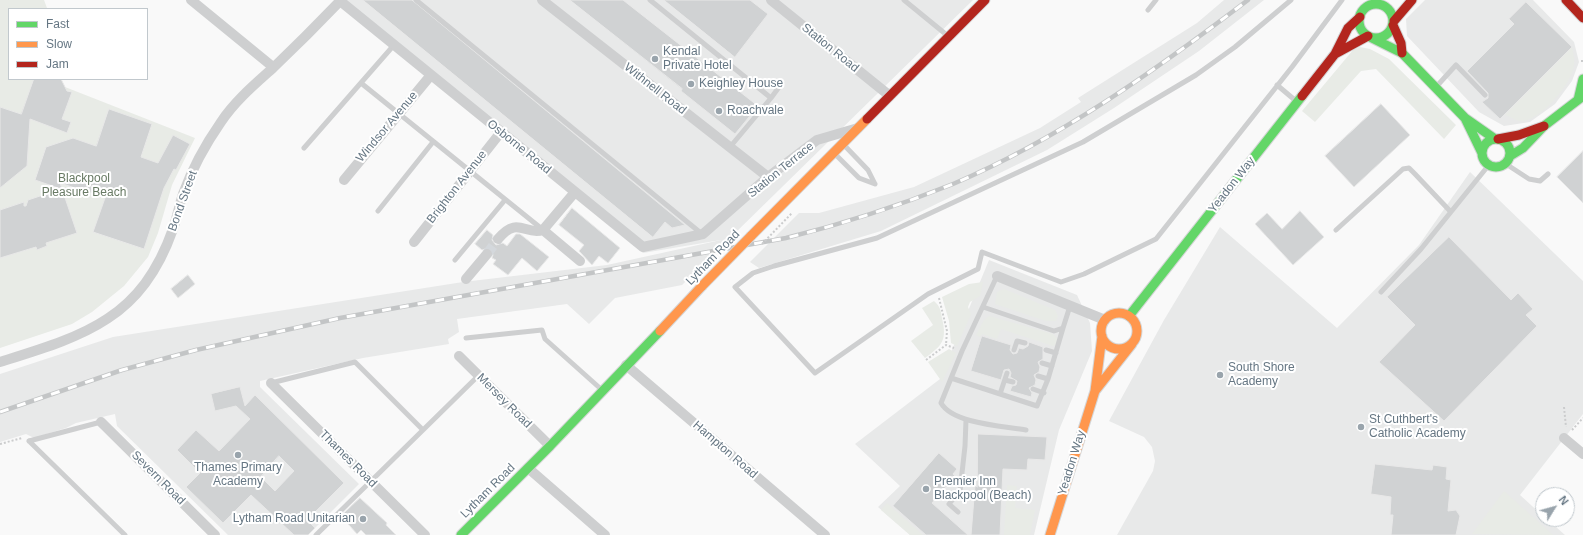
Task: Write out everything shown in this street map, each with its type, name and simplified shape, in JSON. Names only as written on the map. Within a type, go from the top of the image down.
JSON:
[{"type":"main road","name":"Lytham Road","points":[[461,535],[550,446],[626,365],[841,143],[858,128],[985,0]]},
{"type":"main road","points":[[1369,37],[1380,38],[1385,36],[1393,23],[1412,0]]},
{"type":"main road","points":[[1567,1],[1583,18]]},
{"type":"main road","points":[[1567,1],[1583,26]]},
{"type":"main road","points":[[1402,53],[1401,43],[1393,23],[1388,3],[1369,6],[1360,17],[1360,28],[1369,37],[1402,53],[1465,118],[1509,147],[1508,160]]},
{"type":"main road","name":"Yeadon Way","points":[[1129,316],[1335,54],[1348,28],[1360,17]]},
{"type":"main road","name":"Yeadon Way","points":[[1335,54],[1369,37]]},
{"type":"main road","points":[[1465,118],[1482,153],[1482,158],[1488,166],[1497,168],[1532,140],[1544,126],[1581,98],[1583,79]]},
{"type":"main road","points":[[1482,153],[1486,143],[1496,139],[1519,135],[1544,126]]},
{"type":"main road","points":[[1124,313],[1129,316],[1133,319],[1137,330],[1134,341],[1125,348],[1120,349],[1109,346],[1102,336],[1101,331],[1105,320],[1114,314],[1124,313]]},
{"type":"main road","name":"Yeadon Way","points":[[1050,535],[1078,443],[1096,391],[1102,336]]},
{"type":"main road","name":"Yeadon Way","points":[[1096,391],[1134,341]]},
{"type":"street","points":[[190,0],[273,67]]},
{"type":"street","name":"Bond Street","points":[[0,362],[64,342],[89,330],[122,308],[135,295],[160,260],[173,229],[182,196],[210,139],[234,105],[340,0]]},
{"type":"street","name":"Osborne Road","points":[[340,0],[643,247],[703,234],[712,227]]},
{"type":"street","name":"Withnell Road","points":[[542,0],[768,177]]},
{"type":"street","name":"Station Road","points":[[771,0],[890,96]]},
{"type":"street","name":"Windsor Avenue","points":[[344,180],[431,75]]},
{"type":"street","name":"Station Terrace","points":[[712,227],[768,177],[817,140],[858,128]]},
{"type":"street","name":"Brighton Avenue","points":[[414,242],[501,132]]},
{"type":"street","points":[[498,239],[508,230],[516,227],[538,231],[543,230],[575,192]]},
{"type":"street","points":[[543,230],[580,261]]},
{"type":"street","points":[[466,279],[487,254]]},
{"type":"street","points":[[997,276],[1105,320]]},
{"type":"street","name":"Mersey Road","points":[[459,356],[550,446]]},
{"type":"street","name":"Hampton Road","points":[[626,365],[825,535]]},
{"type":"street","name":"Thames Road","points":[[270,383],[425,535]]},
{"type":"street","name":"Severn Road","points":[[101,422],[215,535]]},
{"type":"street","points":[[1565,437],[1583,454]]},
{"type":"street","points":[[528,468],[605,535]]},
{"type":"lane","points":[[416,0],[703,234]]},
{"type":"lane","points":[[650,0],[771,98]]},
{"type":"lane","points":[[904,0],[949,36]]},
{"type":"lane","points":[[1148,10],[1156,0]]},
{"type":"lane","points":[[1291,0],[1235,47],[1196,75],[1083,142],[877,238],[774,266],[753,274],[735,287],[814,373],[935,290],[978,268],[982,252],[1061,282],[1084,274],[1156,239],[1342,0]]},
{"type":"lane","points":[[304,148],[394,45]]},
{"type":"lane","points":[[1435,87],[1456,65],[1485,95]]},
{"type":"lane","points":[[361,83],[543,230]]},
{"type":"lane","points":[[730,147],[782,84]]},
{"type":"lane","points":[[1277,85],[1297,102]]},
{"type":"lane","points":[[378,211],[433,142]]},
{"type":"lane","points":[[833,152],[859,178],[875,184],[868,170],[841,143]]},
{"type":"lane","points":[[1508,160],[1529,179],[1540,180],[1548,174]]},
{"type":"lane","points":[[1381,292],[1421,249],[1450,210],[1488,166]]},
{"type":"lane","points":[[1336,230],[1403,169],[1409,168],[1450,210]]},
{"type":"lane","points":[[455,260],[505,200]]},
{"type":"lane","points":[[997,276],[941,403],[951,413],[966,420],[1026,430]]},
{"type":"lane","points":[[951,378],[1037,406],[1044,393],[1070,306]]},
{"type":"lane","points":[[983,307],[1046,329],[1054,331],[1063,328]]},
{"type":"lane","points":[[466,338],[542,330],[545,339],[602,390]]},
{"type":"lane","points":[[1014,350],[1017,341],[1025,343]]},
{"type":"lane","points":[[1046,350],[1056,354]]},
{"type":"lane","points":[[270,383],[355,362],[423,430]]},
{"type":"lane","points":[[1042,363],[1052,366]]},
{"type":"lane","points":[[1000,394],[1007,373]]},
{"type":"lane","points":[[316,535],[478,376]]},
{"type":"lane","points":[[1038,376],[1048,379]]},
{"type":"lane","points":[[1005,380],[1013,382]]},
{"type":"lane","points":[[1033,389],[1044,393]]},
{"type":"lane","points":[[958,512],[949,504],[960,491],[966,420]]},
{"type":"lane","points":[[29,441],[101,422]]},
{"type":"lane","points":[[29,441],[125,535]]},
{"type":"path","points":[[926,360],[946,345],[947,331],[943,310],[935,290]]},
{"type":"path","points":[[946,345],[957,349]]},
{"type":"path","points":[[1564,407],[1565,437]]},
{"type":"path","points":[[1565,437],[1583,418]]},
{"type":"path","points":[[0,444],[24,437],[29,441]]},
{"type":"shaded area","points":[[339,0],[973,0],[682,285],[615,298],[589,324],[567,304],[457,319],[459,332],[448,339],[449,344],[363,358],[260,381],[260,387],[359,484],[308,535],[228,535],[117,426],[115,414],[76,423],[66,428],[34,438],[26,434],[0,442],[0,374],[113,337],[463,282],[607,265],[721,240],[643,253]]},
{"type":"shaded area","points":[[1224,0],[1264,0],[1199,51],[1114,108],[1047,150],[881,231],[759,268],[750,262],[799,213],[819,213],[914,187],[1040,128],[1081,102],[1078,98],[1197,23]]},
{"type":"shaded area","points":[[1425,0],[1533,0],[1574,42],[1579,62],[1572,81],[1555,104],[1530,122],[1504,126],[1479,112],[1407,36],[1406,19]]},
{"type":"shaded area","points":[[1470,172],[1583,281],[1583,414],[1520,495],[1535,509],[1535,527],[1556,527],[1565,535],[1117,535],[1153,471],[1155,461],[1152,447],[1144,437],[1109,421],[1164,320],[1220,227],[1337,328],[1419,245]]},
{"type":"shaded area","points":[[989,260],[1077,295],[1090,323],[1092,351],[1059,430],[1034,535],[910,535],[878,507],[900,486],[855,444],[940,379]]},
{"type":"green space","name":"Blackpool Pleasure Beach","points":[[0,0],[44,0],[47,8],[8,8],[8,80],[62,80],[65,87],[195,138],[172,185],[158,233],[148,257],[124,286],[92,312],[72,324],[0,348]]},
{"type":"green space","points":[[1360,47],[1370,49],[1389,59],[1456,125],[1444,139],[1376,69],[1361,71],[1315,122],[1302,111],[1353,50]]},
{"type":"green space","points":[[1572,47],[1574,63],[1572,73],[1561,92],[1553,101],[1536,116],[1527,120],[1519,121],[1505,115]]},
{"type":"green space","points":[[983,282],[980,296],[970,302],[968,307],[971,314],[957,346],[951,343],[949,321],[942,297],[969,284]]},
{"type":"green space","points":[[1004,289],[1055,310],[1058,316],[1056,321],[1046,321],[995,304],[997,292]]},
{"type":"green space","points":[[934,301],[941,311],[944,337],[940,345],[925,358],[911,341],[933,325],[922,308]]},
{"type":"green space","points":[[989,316],[1053,334],[1058,339],[1053,346],[1001,329],[997,339],[982,334],[980,337],[976,335],[984,320]]},
{"type":"green space","points":[[949,349],[956,353],[942,382],[928,362]]},
{"type":"green space","points":[[1007,485],[1017,486],[1015,508],[1035,510],[1030,535],[1004,535]]},
{"type":"green space","points":[[1504,491],[1535,519],[1535,527],[1544,527],[1553,535],[1472,534]]},
{"type":"green space","points":[[887,503],[923,535],[910,535],[881,510]]},
{"type":"building","points":[[363,0],[412,0],[685,225],[672,228],[665,222],[653,237]]},
{"type":"building","points":[[570,0],[623,0],[758,106],[735,134],[681,91],[682,89]]},
{"type":"building","points":[[664,0],[750,0],[768,14],[735,57]]},
{"type":"building","points":[[1526,2],[1572,47],[1500,119],[1482,102],[1488,98],[1488,93],[1467,71],[1514,24],[1509,19]]},
{"type":"building","points":[[34,80],[62,80],[67,91],[72,92],[62,119],[71,122],[67,133],[30,119],[27,166],[0,188],[0,107],[21,114]]},
{"type":"building","points":[[1381,104],[1410,135],[1354,187],[1325,156]]},
{"type":"building","points":[[109,109],[152,124],[141,157],[158,163],[173,135],[190,144],[164,188],[144,249],[93,232],[105,198],[60,183],[77,233],[46,243],[47,246],[37,250],[36,247],[0,258],[0,210],[24,202],[24,206],[26,206],[28,200],[61,189],[35,180],[46,147],[73,138],[96,146]]},
{"type":"building","points":[[1583,151],[1583,203],[1557,177]]},
{"type":"building","points":[[572,208],[620,248],[608,263],[599,256],[592,265],[579,251],[584,245],[559,225]]},
{"type":"building","points":[[1300,211],[1324,237],[1293,265],[1255,224],[1267,213],[1282,229]]},
{"type":"building","points":[[487,230],[493,235],[492,240],[496,245],[503,243],[507,246],[516,234],[520,234],[549,257],[537,271],[522,258],[508,275],[493,264],[496,260],[492,258],[493,255],[491,249],[488,248],[482,250],[475,244]]},
{"type":"building","points":[[1449,237],[1511,300],[1518,293],[1533,309],[1526,315],[1537,326],[1444,421],[1379,362],[1415,325],[1387,297]]},
{"type":"building","points":[[188,275],[195,284],[178,298],[171,289]]},
{"type":"building","points":[[982,336],[1011,345],[1010,350],[1013,354],[1017,353],[1019,348],[1023,349],[1028,346],[1029,342],[1043,347],[1043,359],[1038,362],[1040,367],[1039,372],[1034,375],[1036,380],[1035,385],[1029,388],[1032,393],[1031,397],[1010,391],[1012,386],[1016,385],[1017,381],[1010,377],[1011,373],[1009,369],[1004,370],[1001,380],[971,371]]},
{"type":"building","points":[[240,387],[245,406],[255,395],[344,483],[307,520],[315,528],[308,535],[294,535],[251,495],[223,523],[186,487],[200,473],[177,450],[196,430],[219,451],[250,419],[236,406],[215,411],[211,394]],"holes":[[[279,456],[294,471],[275,491],[261,477]]]},
{"type":"building","points":[[978,434],[1047,437],[1045,460],[1028,459],[1027,470],[1003,469],[1000,535],[971,535],[975,485],[977,487]]},
{"type":"building","name":"Premier Inn Blackpool (Beach)","points":[[939,453],[957,469],[953,474],[955,476],[932,503],[968,535],[926,535],[893,506]]},
{"type":"building","points":[[1375,464],[1432,470],[1433,465],[1447,467],[1446,479],[1451,480],[1448,511],[1456,510],[1460,516],[1456,535],[1391,535],[1393,515],[1390,515],[1391,497],[1371,494]]},
{"type":"building","name":"Lytham Road Unitarian","points":[[360,498],[387,523],[386,525],[396,535],[366,535],[361,530],[357,534],[341,516]]},
{"type":"tunnel","points":[[487,254],[498,239]]},
{"type":"railway","points":[[0,412],[122,370],[196,350],[340,318],[786,238],[870,214],[953,184],[1031,146],[1069,124],[1142,77],[1248,0]]},
{"type":"traffic: fast","points":[[1376,4],[1382,5],[1388,9],[1392,15],[1393,21],[1392,27],[1388,33],[1382,37],[1376,38],[1370,37],[1364,33],[1360,27],[1359,21],[1360,15],[1364,9],[1370,5],[1376,4]]},
{"type":"traffic: fast","points":[[1370,37],[1402,53],[1465,118],[1495,139]]},
{"type":"traffic: fast","points":[[1578,100],[1583,79]]},
{"type":"traffic: fast","points":[[1129,316],[1302,96]]},
{"type":"traffic: fast","points":[[1510,156],[1523,148],[1544,126],[1583,96]]},
{"type":"traffic: fast","points":[[1465,118],[1482,153]]},
{"type":"traffic: fast","points":[[1496,139],[1506,143],[1510,153],[1506,163],[1496,167],[1486,163],[1482,153],[1486,143],[1496,139]]},
{"type":"traffic: fast","points":[[461,535],[550,446],[660,331]]},
{"type":"traffic: slow","points":[[751,236],[867,119]]},
{"type":"traffic: slow","points":[[702,286],[751,236]]},
{"type":"traffic: slow","points":[[660,331],[702,286]]},
{"type":"traffic: slow","points":[[1123,313],[1132,318],[1136,324],[1137,331],[1136,338],[1132,344],[1123,349],[1115,349],[1106,344],[1102,338],[1101,327],[1106,318],[1112,314],[1123,313]]},
{"type":"traffic: slow","points":[[1050,535],[1095,391],[1102,336]]},
{"type":"traffic: slow","points":[[1095,391],[1132,344]]},
{"type":"traffic: jam","points":[[867,119],[985,0]]},
{"type":"traffic: jam","points":[[1394,21],[1412,0]]},
{"type":"traffic: jam","points":[[1566,0],[1583,18]]},
{"type":"traffic: jam","points":[[1302,96],[1335,54],[1348,28],[1360,17]]},
{"type":"traffic: jam","points":[[1393,25],[1401,43],[1402,53]]},
{"type":"traffic: jam","points":[[1335,54],[1368,36]]},
{"type":"traffic: jam","points":[[1498,139],[1519,135],[1544,126]]},
{"type":"place","name":"Kendal Private Hotel","points":[[655,59]]},
{"type":"place","name":"Keighley House","points":[[691,84]]},
{"type":"place","name":"Roachvale","points":[[719,111]]},
{"type":"place","name":"South Shore Academy","points":[[1220,375]]},
{"type":"place","name":"St Cuthbert's Catholic Academy","points":[[1361,427]]},
{"type":"place","name":"Thames Primary Academy","points":[[238,455]]},
{"type":"place","name":"Premier Inn Blackpool (Beach)","points":[[926,489]]},
{"type":"place","name":"Lytham Road Unitarian","points":[[363,519]]}]
